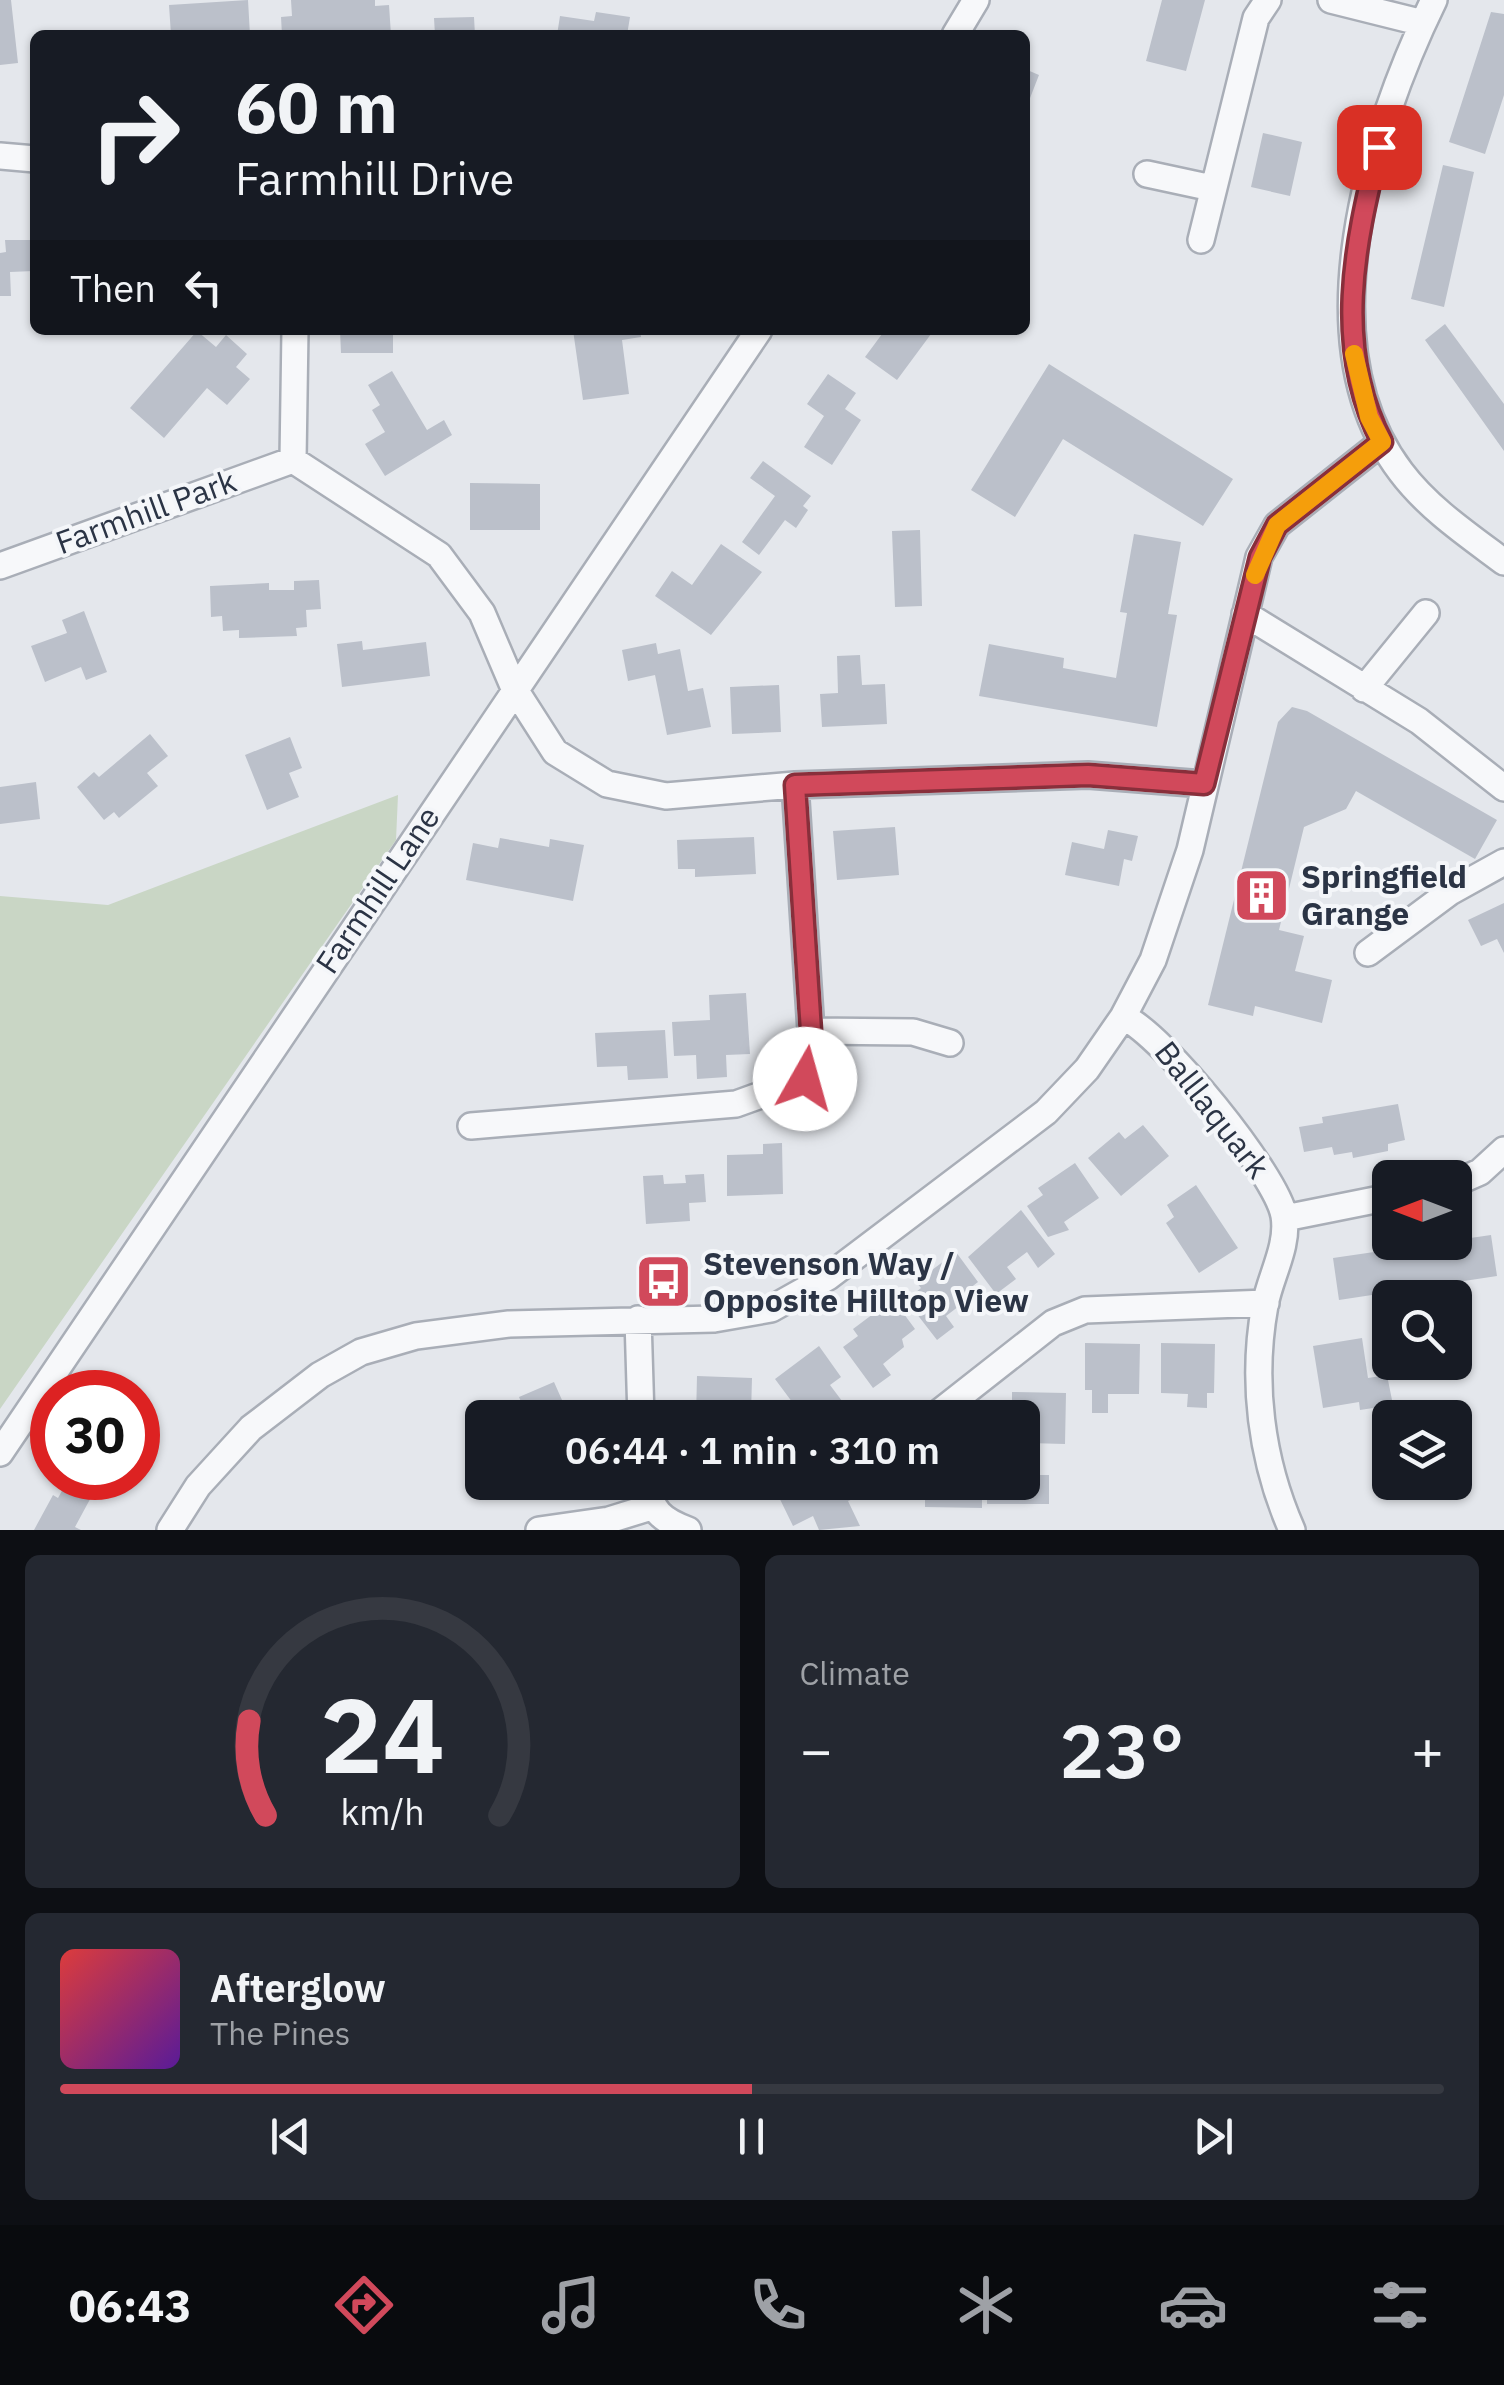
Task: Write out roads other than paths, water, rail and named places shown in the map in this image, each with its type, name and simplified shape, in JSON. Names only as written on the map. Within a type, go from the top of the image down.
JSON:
[{"type":"street","points":[[959,30],[976,0]]},
{"type":"street","points":[[1200,240],[1256,18],[1268,0]]},
{"type":"street","points":[[1331,0],[1428,12],[1379,147],[1352,277],[1352,345],[1359,384],[1382,442],[1422,495],[1504,562]]},
{"type":"street","points":[[0,156],[30,159]]},
{"type":"street","points":[[1147,174],[1212,188]]},
{"type":"street","points":[[295,335],[293,460],[440,555],[482,613],[514,688],[555,752],[607,784],[666,796],[795,785],[1088,775],[1204,784]]},
{"type":"street","name":"Farmhill Lane","points":[[0,1453],[756,335]]},
{"type":"street","points":[[170,1530],[198,1486],[251,1428],[320,1375],[361,1352],[416,1336],[508,1324],[744,1316],[771,1310],[828,1277],[1046,1112],[1088,1069],[1123,1017],[1154,960],[1174,903],[1260,557],[1277,525],[1382,442]]},
{"type":"street","name":"Farmhill Park","points":[[0,566],[293,460]]},
{"type":"street","points":[[1364,689],[1426,613]]},
{"type":"street","points":[[1244,614],[1418,722],[1504,788]]},
{"type":"street","points":[[471,1126],[736,1104],[805,1079],[811,1031],[795,785]]},
{"type":"street","points":[[1368,953],[1450,892],[1504,862]]},
{"type":"street","name":"Balllaquark","points":[[1123,1017],[1142,1025],[1172,1054],[1273,1188],[1284,1218],[1280,1260],[1266,1302],[1260,1360],[1262,1425],[1292,1530]]},
{"type":"street","points":[[811,1031],[914,1032],[950,1043]]},
{"type":"street","points":[[1472,1175],[1501,1162]]},
{"type":"street","name":"Balllaquark","points":[[1284,1218],[1372,1201]]},
{"type":"street","points":[[963,1400],[1053,1323],[1086,1310],[1266,1302]]},
{"type":"street","points":[[638,1320],[640,1400]]},
{"type":"street","points":[[540,1530],[609,1520],[641,1500]]},
{"type":"street","points":[[652,1500],[667,1522],[688,1530]]},
{"type":"place","name":"Springfield Grange","points":[[1262,895]]},
{"type":"place","name":"Stevenson Way / Opposite Hilltop View","points":[[664,1282]]}]
